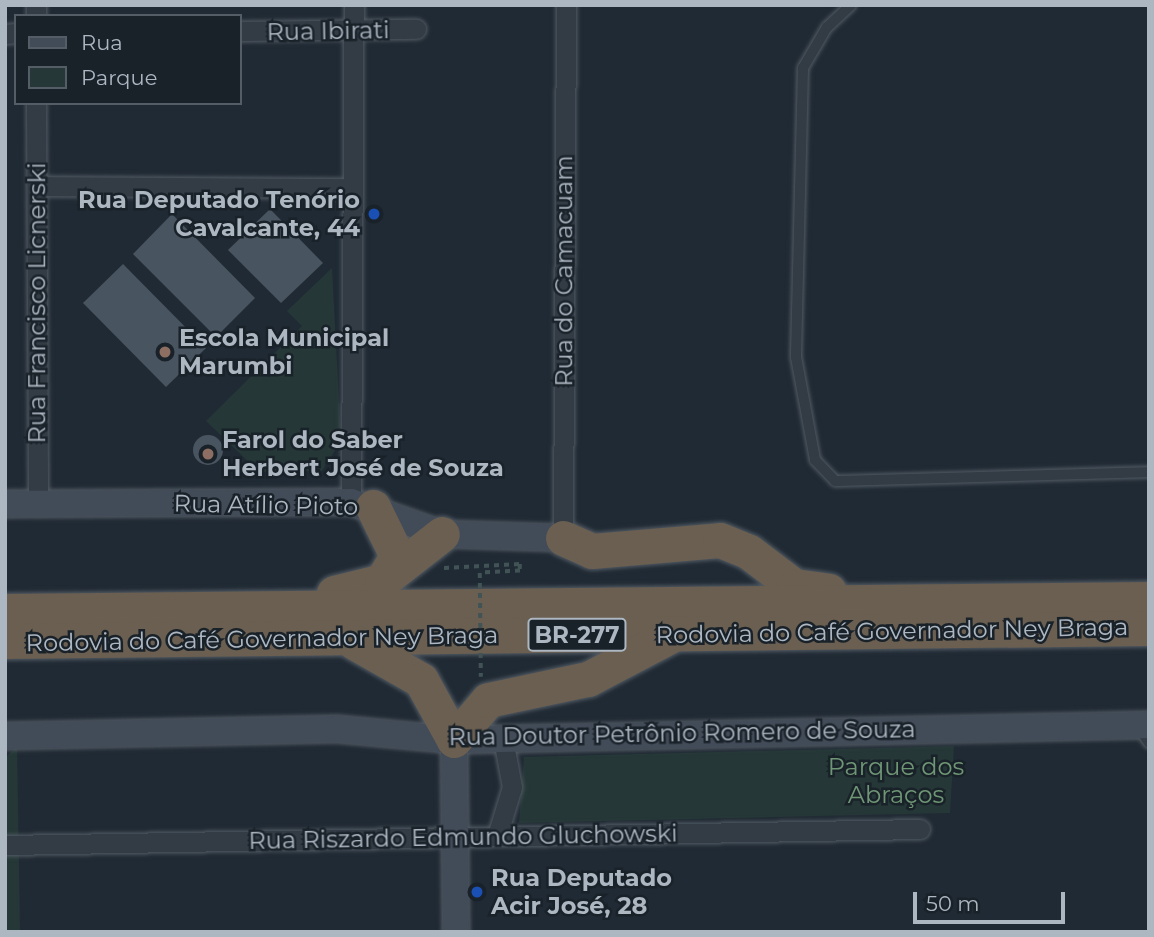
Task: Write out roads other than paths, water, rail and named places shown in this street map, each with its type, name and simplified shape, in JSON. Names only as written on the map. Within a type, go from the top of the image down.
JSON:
[{"type":"highway","points":[[362,505],[397,556],[382,581]]},
{"type":"highway","points":[[563,538],[592,551],[720,540],[749,552],[794,586],[901,601]]},
{"type":"highway","points":[[255,608],[382,581],[441,545]]},
{"type":"highway","name":"Rodovia do Café Governador Ney Braga","points":[[5,611],[1149,599]]},
{"type":"highway","name":"Rodovia do Café Governador Ney Braga","points":[[5,641],[1149,628]]},
{"type":"highway","points":[[345,638],[406,666],[421,680],[454,740],[488,701],[588,679],[674,634]]},
{"type":"street","points":[[354,5],[352,188],[362,505]]},
{"type":"street","name":"Rua do Camacuam","points":[[563,538],[566,5]]},
{"type":"street","name":"Rua Ibirati","points":[[242,31],[416,29]]},
{"type":"street","name":"Rua Francisco Licnerski","points":[[36,105],[38,504]]},
{"type":"street","points":[[37,186],[352,188]]},
{"type":"street","name":"Rua Atílio Pioto","points":[[5,504],[362,505],[441,545],[563,538]]},
{"type":"street","name":"Rua Doutor Petrônio Romero de Souza","points":[[6,736],[337,730],[454,740],[1145,731]]},
{"type":"street","points":[[497,836],[512,787],[503,739]]},
{"type":"street","points":[[454,740],[456,932]]},
{"type":"street","name":"Rua Riszardo Edmundo Gluchowski","points":[[5,845],[920,829]]},
{"type":"lane","points":[[851,5],[827,27],[803,68],[796,357],[816,460],[835,481],[1149,472]]},
{"type":"place","name":"Rua Deputado Tenório Cavalcante, 44","points":[[374,214]]},
{"type":"place","name":"Escola Municipal Marumbi","points":[[165,352]]},
{"type":"place","name":"Farol do Saber Herbert José de Souza","points":[[208,454]]},
{"type":"place","name":"Rua Deputado Acir José, 28","points":[[477,892]]},
{"type":"park label","name":"Parque dos Abraços","points":[[896,781]]}]
